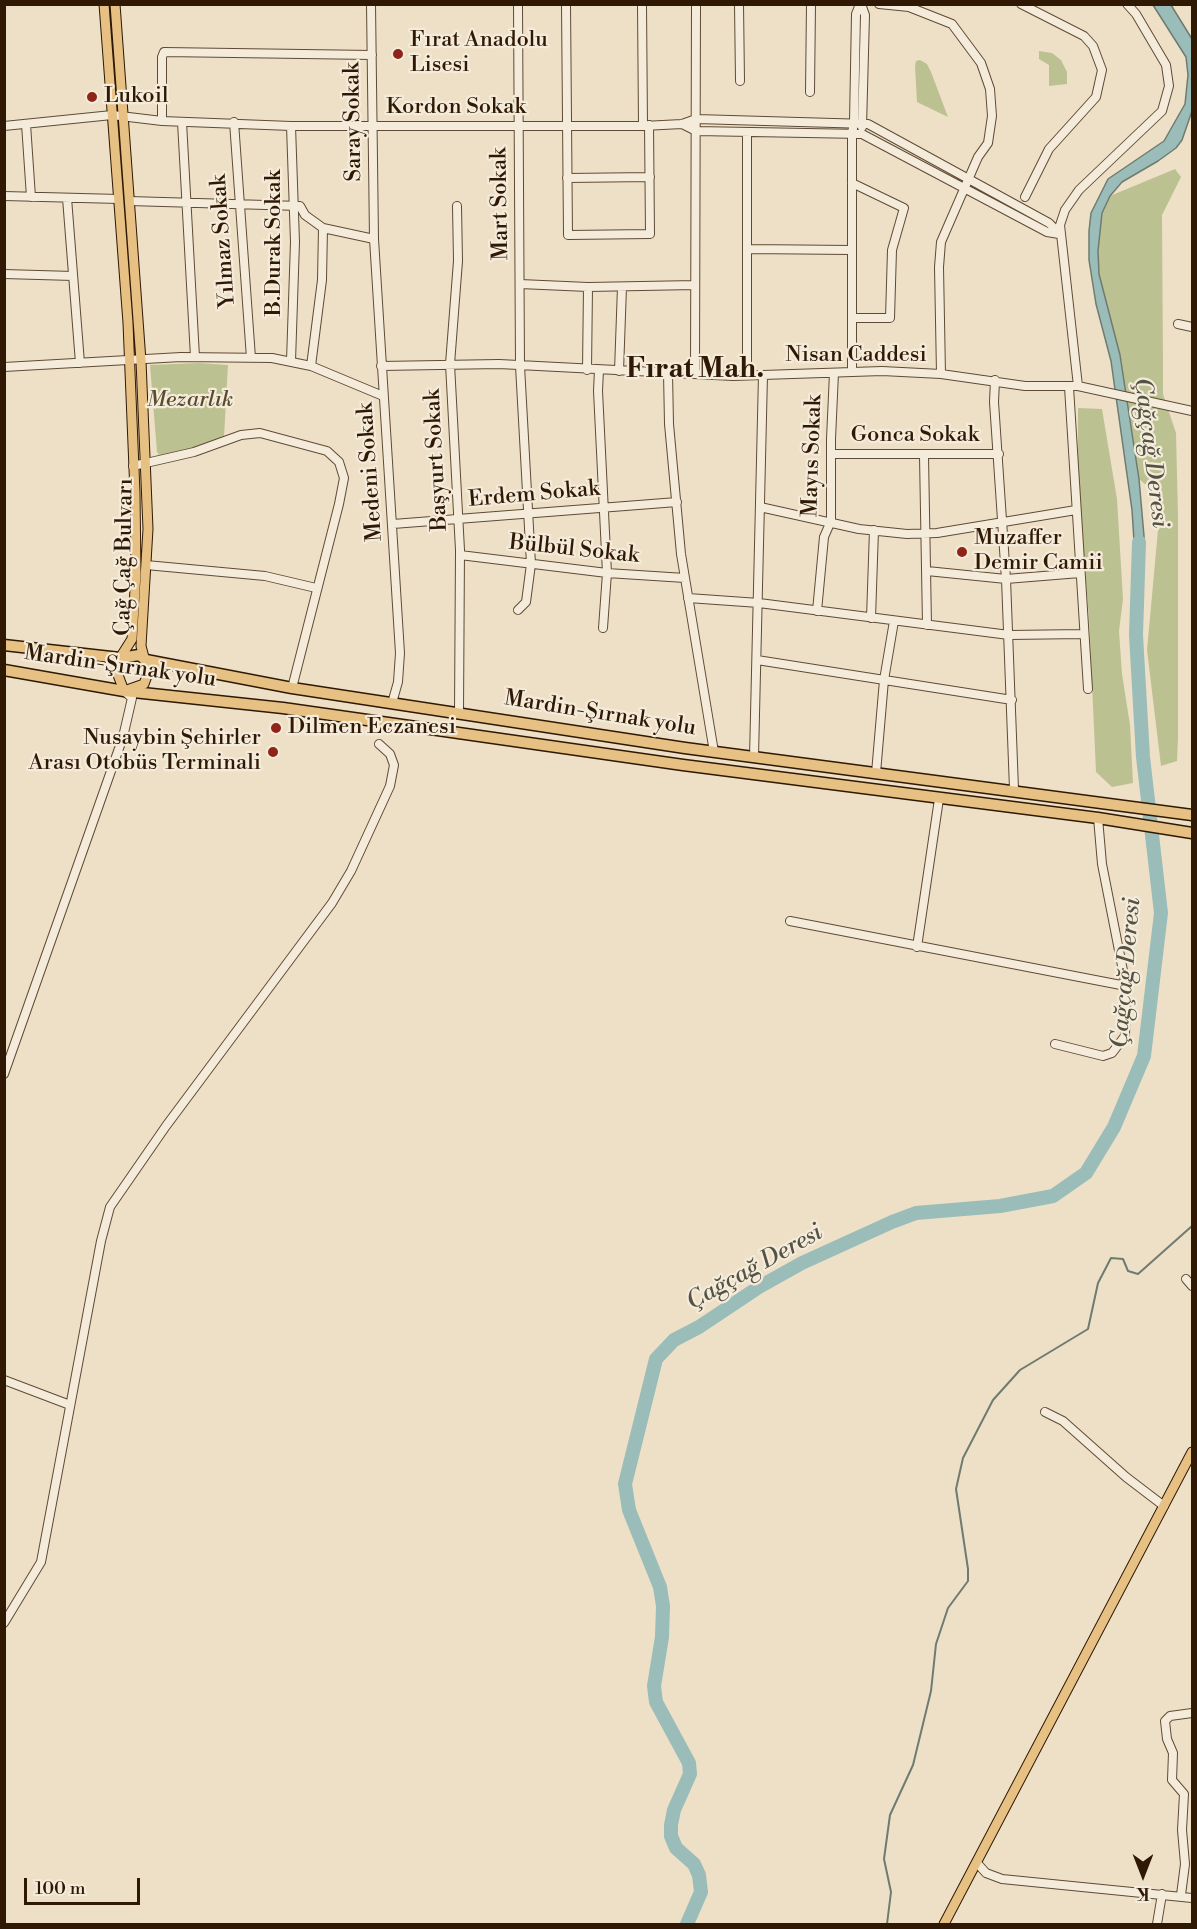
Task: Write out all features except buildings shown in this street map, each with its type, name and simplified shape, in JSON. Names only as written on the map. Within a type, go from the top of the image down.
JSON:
[{"type":"highway","name":"Mardin-Şırnak yolu","points":[[4,645],[120,658],[139,655],[146,660],[292,688],[714,752],[1014,789],[1188,814]]},
{"type":"highway","name":"Mardin-Şırnak yolu","points":[[4,670],[124,691],[283,708],[694,767],[1098,818],[1187,832]]},
{"type":"main road","name":"Çağ Çağ Bulvarı","points":[[104,4],[112,115],[124,200],[141,361],[146,463],[146,565],[141,646],[148,673],[144,684],[124,691],[118,675],[120,658],[132,639],[136,573],[124,200],[123,118],[115,4]]},
{"type":"main road","points":[[944,1924],[1192,1452]]},
{"type":"street","name":"Saray Sokak","points":[[371,4],[374,239]]},
{"type":"street","name":"Mart Sokak","points":[[518,4],[520,366],[531,564],[526,602],[518,610]]},
{"type":"street","points":[[566,4],[568,235],[650,234],[650,177],[642,4]]},
{"type":"street","points":[[694,374],[696,4]]},
{"type":"street","points":[[739,4],[740,81]]},
{"type":"street","points":[[810,92],[811,4]]},
{"type":"street","points":[[861,4],[865,15],[858,123],[861,134]]},
{"type":"street","points":[[879,4],[909,7],[952,24],[981,63],[990,89],[992,116],[987,142],[968,179],[942,242],[939,267],[941,374]]},
{"type":"street","points":[[1021,4],[1084,36],[1093,46],[1102,70],[1096,97],[1049,149],[1025,197]]},
{"type":"street","points":[[1078,386],[1060,234],[1065,210],[1079,190],[1162,111],[1167,99],[1166,65],[1136,14],[1127,4]]},
{"type":"street","points":[[162,121],[164,52],[372,55]]},
{"type":"street","name":"Kordon Sokak","points":[[112,115],[162,121],[291,126],[517,127],[682,124]]},
{"type":"street","points":[[4,126],[112,115]]},
{"type":"street","points":[[682,124],[696,119],[868,124],[1049,223],[1060,234]]},
{"type":"street","points":[[182,122],[195,357]]},
{"type":"street","name":"Yılmaz Sokak","points":[[234,122],[251,358]]},
{"type":"street","points":[[26,123],[31,196]]},
{"type":"street","points":[[852,372],[852,134],[858,123]]},
{"type":"street","points":[[682,124],[696,132],[861,134],[1047,232],[1060,234]]},
{"type":"street","name":"B.Durak Sokak","points":[[291,126],[295,205],[291,361]]},
{"type":"street","points":[[747,132],[747,375]]},
{"type":"street","points":[[567,178],[650,177]]},
{"type":"street","points":[[852,183],[904,208],[892,250],[890,318],[852,318]]},
{"type":"street","points":[[4,195],[295,205],[300,206],[306,215],[323,228],[374,239]]},
{"type":"street","points":[[67,198],[80,363]]},
{"type":"street","name":"Başyurt Sokak","points":[[457,206],[458,261],[450,364],[460,555],[459,712]]},
{"type":"street","points":[[310,366],[321,290],[323,228]]},
{"type":"street","name":"Medeni Sokak","points":[[374,239],[400,653],[398,682],[392,703]]},
{"type":"street","points":[[747,249],[852,250]]},
{"type":"street","points":[[4,274],[73,276]]},
{"type":"street","points":[[520,284],[588,287],[695,285]]},
{"type":"street","points":[[587,370],[588,287]]},
{"type":"street","points":[[620,371],[622,287]]},
{"type":"street","points":[[1178,324],[1192,327]]},
{"type":"street","points":[[4,367],[195,357],[291,361],[310,366],[383,396]]},
{"type":"street","name":"Nisan Caddesi","points":[[381,366],[450,364],[747,375],[852,372],[941,374],[1025,386],[1092,388],[1192,411]]},
{"type":"street","points":[[599,370],[598,391],[607,573],[603,628]]},
{"type":"street","points":[[669,373],[669,424],[685,578],[714,752]]},
{"type":"street","name":"Mayıs Sokak","points":[[817,611],[824,537],[831,521],[834,373]]},
{"type":"street","points":[[754,757],[763,375]]},
{"type":"street","points":[[995,380],[994,402],[999,454],[1012,700],[1014,789]]},
{"type":"street","points":[[1069,387],[1088,689]]},
{"type":"street","points":[[133,466],[194,452],[242,435],[260,433],[327,451],[339,462],[344,478],[292,688]]},
{"type":"street","name":"Gonca Sokak","points":[[831,454],[924,456],[999,454]]},
{"type":"street","points":[[924,456],[927,625]]},
{"type":"street","name":"Erdem Sokak","points":[[393,524],[677,502]]},
{"type":"street","points":[[760,507],[874,531],[927,533],[1076,510]]},
{"type":"street","points":[[872,618],[874,531]]},
{"type":"street","name":"Bülbül Sokak","points":[[460,555],[607,573],[685,578]]},
{"type":"street","points":[[146,565],[264,576],[316,588]]},
{"type":"street","points":[[927,571],[1006,579],[1080,573]]},
{"type":"street","points":[[688,598],[759,603],[1008,635],[1083,634]]},
{"type":"street","points":[[876,773],[884,680],[894,621]]},
{"type":"street","points":[[757,660],[1012,700]]},
{"type":"street","points":[[4,1074],[123,737],[132,698],[124,691]]},
{"type":"street","points":[[4,1623],[41,1562],[101,1241],[110,1207],[166,1126],[332,903],[351,871],[390,786],[394,765],[390,754],[380,744]]},
{"type":"street","points":[[917,947],[939,799]]},
{"type":"street","points":[[1055,1044],[1103,1056],[1112,1053],[1125,1036],[1126,986],[1102,864],[1098,818]]},
{"type":"street","points":[[790,921],[1126,986]]},
{"type":"street","points":[[1186,1279],[1192,1286]]},
{"type":"street","points":[[4,1380],[70,1405]]},
{"type":"street","points":[[1045,1412],[1063,1421],[1126,1477],[1164,1506]]},
{"type":"street","points":[[1181,1895],[1185,1864],[1182,1830],[1184,1794],[1172,1780],[1173,1753],[1167,1739],[1165,1721],[1170,1716],[1192,1713]]},
{"type":"street","points":[[977,1863],[986,1873],[1002,1879],[1181,1895],[1192,1898]]},
{"type":"street","points":[[1157,1924],[1162,1894]]},
{"type":"green space","points":[[1039,51],[1052,53],[1061,60],[1067,72],[1067,84],[1049,86],[1049,65],[1039,59]]},
{"type":"green space","points":[[920,60],[927,64],[931,72],[948,117],[917,102],[915,66],[916,61]]},
{"type":"green space","points":[[1175,169],[1181,177],[1162,215],[1163,394],[1176,433],[1178,739],[1177,761],[1161,766],[1147,650],[1158,530],[1157,501],[1152,490],[1139,479],[1120,355],[1099,274],[1098,251],[1102,213],[1110,196]]},
{"type":"green space","name":"Mezarlık","points":[[199,363],[228,365],[224,437],[205,445],[159,455],[150,365]]},
{"type":"green space","points":[[1078,408],[1102,409],[1117,499],[1123,599],[1119,631],[1122,674],[1130,725],[1133,783],[1112,787],[1096,772],[1089,618],[1078,481]]},
{"type":"water","points":[[1153,5],[1171,5],[1192,39],[1192,111],[1182,140],[1176,148],[1122,182],[1110,196],[1102,213],[1098,251],[1099,274],[1120,355],[1139,479],[1144,556],[1139,559],[1135,556],[1132,510],[1111,361],[1096,304],[1089,260],[1089,231],[1091,213],[1108,179],[1164,141],[1185,104],[1188,75],[1186,57]]},
{"type":"waterway","name":"Çağçağ Deresi","points":[[687,1924],[701,1892],[699,1875],[694,1864],[676,1848],[671,1836],[671,1825],[674,1810],[690,1774],[689,1763],[656,1702],[654,1686],[662,1637],[663,1606],[660,1587],[629,1510],[625,1484],[656,1359],[674,1340],[699,1327],[759,1287],[802,1263],[892,1222],[916,1213],[1000,1206],[1053,1196],[1086,1173],[1114,1127],[1144,1056],[1161,913],[1143,757],[1136,635],[1139,542]]},
{"type":"waterway","points":[[887,1924],[891,1892],[884,1859],[890,1815],[913,1765],[931,1691],[936,1644],[948,1608],[968,1581],[956,1489],[963,1458],[993,1400],[1020,1370],[1088,1329],[1098,1283],[1111,1258],[1123,1259],[1128,1271],[1138,1274],[1192,1226]]},
{"type":"place","name":"Fırat Anadolu Lisesi","points":[[398,54]]},
{"type":"place","name":"Lukoil","points":[[92,97]]},
{"type":"place","name":"Muzaffer Demir Camii","points":[[962,552]]},
{"type":"place","name":"Dilmen Eczanesi","points":[[276,728]]},
{"type":"place","name":"Nusaybin Şehirler Arası Otobüs Terminali","points":[[273,752]]},
{"type":"district","name":"Fırat Mah.","points":[[695,370]]}]
